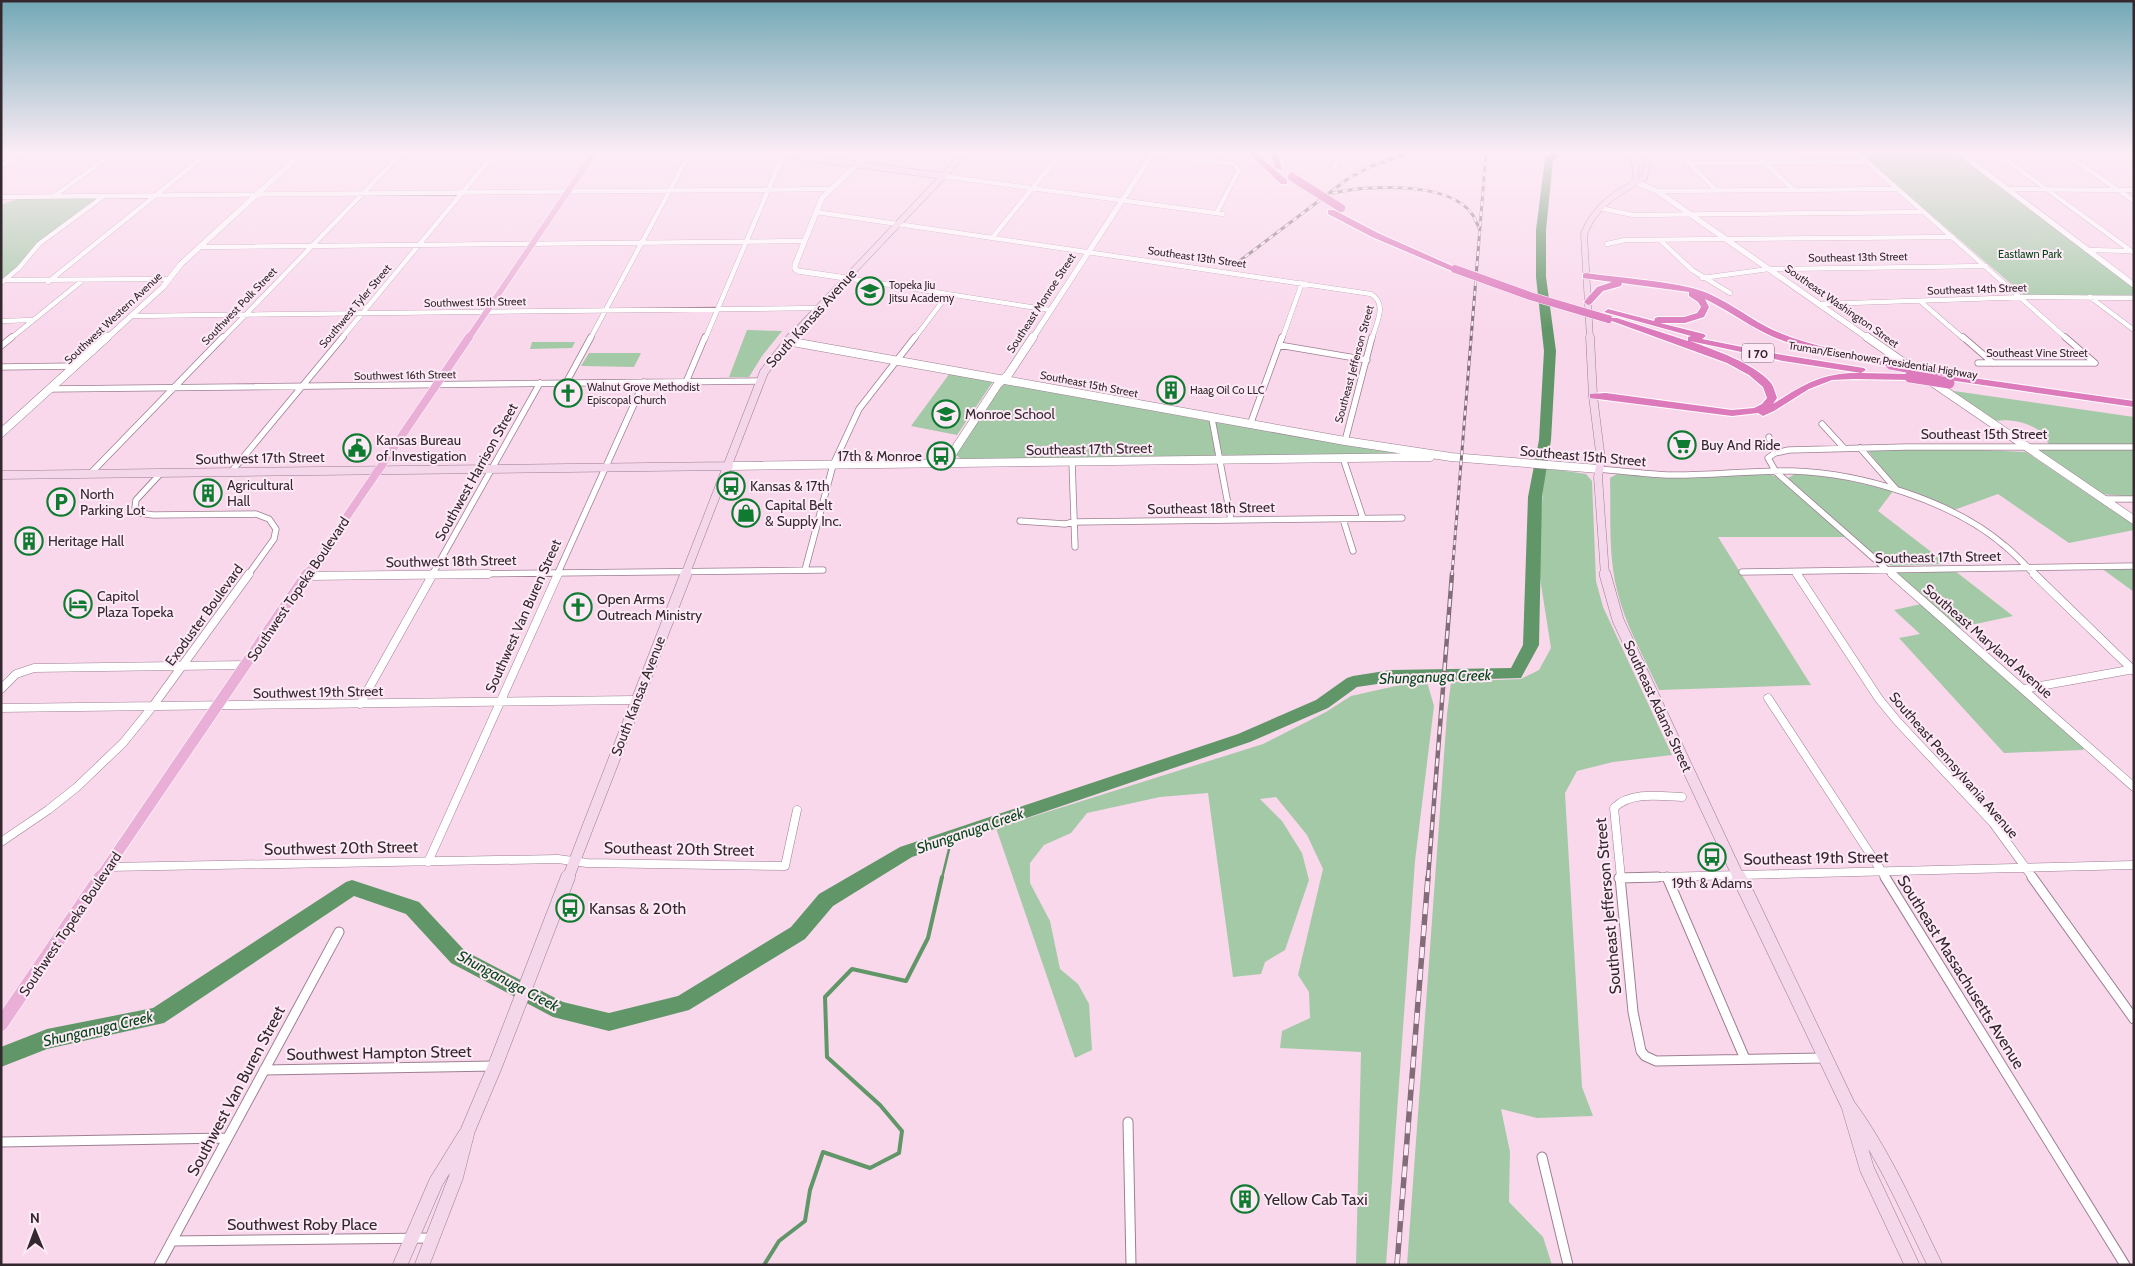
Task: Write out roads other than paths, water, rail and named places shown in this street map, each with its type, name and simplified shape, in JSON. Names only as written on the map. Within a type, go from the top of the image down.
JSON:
[{"type":"highway","name":"Truman/Eisenhower Presidential Highway","points":[[1332,212],[1375,235],[1456,265]]},
{"type":"highway","name":"Truman/Eisenhower Presidential Highway","points":[[1349,212],[1397,237],[1513,290],[1754,352],[2134,410]]},
{"type":"highway","points":[[1586,277],[1692,294],[1702,301],[1705,310],[1699,317],[1678,321],[1612,316]]},
{"type":"highway","points":[[1586,277],[1691,290],[1714,300],[1768,331],[1790,340],[1834,353],[1936,374]]},
{"type":"highway","points":[[1588,302],[1594,293],[1605,286],[1630,284]]},
{"type":"highway","name":"Truman/Eisenhower Presidential Highway","points":[[1612,316],[1739,344],[1901,371],[1936,374],[2134,404]]},
{"type":"highway","points":[[1593,396],[1606,396],[1732,414],[1756,411],[1766,406],[1772,398],[1771,388],[1742,366],[1612,316]]},
{"type":"highway","points":[[1593,396],[1724,416],[1742,417],[1764,413],[1810,385],[1828,378],[1844,376],[1910,377]]},
{"type":"main road","name":"Southwest Topeka Boulevard","points":[[3,1021],[554,212]]},
{"type":"main road","name":"South Kansas Avenue","points":[[422,1265],[456,1177],[468,1130],[543,943],[760,381],[768,364],[787,341],[909,212]]},
{"type":"main road","name":"Southeast Adams Street","points":[[1595,212],[1587,224],[1584,234],[1593,396],[1600,445],[1604,570],[1612,605],[1737,875],[1848,1105],[1868,1132],[1888,1168],[1935,1265]]},
{"type":"main road","name":"Southwest 17th Street","points":[[1,475],[728,466]]},
{"type":"main road","name":"Southeast Adams Street","points":[[1848,1105],[1852,1128],[1912,1265]]},
{"type":"main road","name":"South Kansas Avenue","points":[[400,1265],[410,1238],[445,1162],[468,1130]]},
{"type":"street","points":[[3,282],[19,268],[39,244],[82,212]]},
{"type":"street","points":[[50,281],[135,212]]},
{"type":"street","name":"Southwest Western Avenue","points":[[1,433],[163,288],[181,264],[238,212]]},
{"type":"street","name":"Southwest Polk Street","points":[[90,474],[344,212]]},
{"type":"street","name":"Southwest Tyler Street","points":[[231,472],[446,212]]},
{"type":"street","points":[[566,383],[658,212]]},
{"type":"street","points":[[686,382],[758,212]]},
{"type":"street","points":[[816,212],[795,265],[796,270],[1050,310]]},
{"type":"street","name":"Southeast 13th Street","points":[[817,212],[1360,291],[1375,296]]},
{"type":"street","points":[[992,238],[1014,212]]},
{"type":"street","name":"Southeast Monroe Street","points":[[946,463],[998,384],[1008,375],[1114,212]]},
{"type":"street","points":[[1217,212],[1223,214]]},
{"type":"street","points":[[1616,212],[1628,215],[1915,212]]},
{"type":"street","name":"Southeast Washington Street","points":[[1688,212],[2134,520]]},
{"type":"street","points":[[1924,212],[2020,298]]},
{"type":"street","points":[[2037,212],[2134,285]]},
{"type":"street","points":[[2078,212],[2133,252]]},
{"type":"street","points":[[1607,244],[1625,240],[1953,237]]},
{"type":"street","points":[[1660,240],[1702,278],[1730,293]]},
{"type":"street","points":[[200,247],[804,241]]},
{"type":"street","points":[[2087,250],[2133,252]]},
{"type":"street","name":"Southeast 13th Street","points":[[1702,278],[1769,269],[1986,266]]},
{"type":"street","points":[[3,282],[170,278]]},
{"type":"street","points":[[1,346],[84,279]]},
{"type":"street","points":[[1250,426],[1302,283]]},
{"type":"street","points":[[805,570],[833,465],[859,409],[948,294]]},
{"type":"street","name":"Southeast Jefferson Street","points":[[1345,441],[1382,305],[1375,296]]},
{"type":"street","points":[[2089,296],[2134,330]]},
{"type":"street","name":"Southeast 14th Street","points":[[1820,304],[2089,296],[2134,298]]},
{"type":"street","name":"Southeast Vine Street","points":[[1978,363],[2095,363],[2020,298]]},
{"type":"street","points":[[1920,301],[1993,363]]},
{"type":"street","name":"Southwest 15th Street","points":[[132,316],[818,308]]},
{"type":"street","points":[[1,321],[33,320]]},
{"type":"street","name":"Southeast 15th Street","points":[[787,341],[1250,426],[1451,457],[1667,475],[1806,471],[1838,475],[1897,490],[1930,502],[1969,521],[2004,545],[2029,567],[2133,670]]},
{"type":"street","points":[[1279,346],[1367,360]]},
{"type":"street","points":[[1,367],[76,366]]},
{"type":"street","name":"Southwest 16th Street","points":[[50,389],[760,381]]},
{"type":"street","name":"Southwest Van Buren Street","points":[[428,862],[644,382]]},
{"type":"street","name":"Southwest Harrison Street","points":[[360,704],[540,383]]},
{"type":"street","points":[[1212,419],[1231,520]]},
{"type":"street","points":[[1822,424],[1844,448]]},
{"type":"street","points":[[1769,437],[1775,453],[1768,458],[1768,461],[1776,472]]},
{"type":"street","name":"Southeast 15th Street","points":[[1775,453],[1789,450],[1844,448],[2134,447]]},
{"type":"street","name":"Southeast 15th Street","points":[[1388,448],[1396,450],[1404,458]]},
{"type":"street","points":[[1860,448],[1897,490]]},
{"type":"street","name":"Southeast 17th Street","points":[[728,466],[1451,457]]},
{"type":"street","points":[[1343,458],[1363,518]]},
{"type":"street","points":[[1072,462],[1075,547]]},
{"type":"street","name":"Southeast Maryland Avenue","points":[[1776,472],[2134,786]]},
{"type":"street","name":"Exoduster Boulevard","points":[[1,842],[48,810],[90,776],[123,743],[181,667],[269,546],[277,532],[271,520],[256,514],[153,516],[140,512],[135,508],[136,500],[161,473]]},
{"type":"street","points":[[2103,499],[2134,500]]},
{"type":"street","name":"Southeast 18th Street","points":[[1020,521],[1065,524],[1074,522],[1402,518]]},
{"type":"street","points":[[1343,519],[1353,551]]},
{"type":"street","name":"Southeast 17th Street","points":[[1742,572],[1888,570],[1924,567],[2134,566]]},
{"type":"street","points":[[687,571],[823,570]]},
{"type":"street","name":"Southwest 18th Street","points":[[306,576],[687,571]]},
{"type":"street","name":"Southeast Pennsylvania Avenue","points":[[1796,572],[1890,714],[1982,811],[2134,1019]]},
{"type":"street","points":[[1,689],[16,674],[34,668],[246,665]]},
{"type":"street","points":[[2024,689],[2133,670]]},
{"type":"street","name":"Southeast Massachusetts Avenue","points":[[1768,698],[1881,871],[2125,1265]]},
{"type":"street","name":"Southwest 19th Street","points":[[1,708],[636,700]]},
{"type":"street","name":"Southeast Jefferson Street","points":[[1682,797],[1631,798],[1622,800],[1616,805],[1613,814],[1633,1012],[1639,1046],[1645,1056],[1656,1061],[1825,1058]]},
{"type":"street","name":"Southeast 20th Street","points":[[574,861],[784,866],[796,810]]},
{"type":"street","name":"Southwest 20th Street","points":[[108,867],[380,861],[574,861]]},
{"type":"street","name":"Southeast 19th Street","points":[[1619,878],[2134,865]]},
{"type":"street","points":[[1667,877],[1745,1059]]},
{"type":"street","name":"Southwest Van Buren Street","points":[[159,1265],[339,932]]},
{"type":"street","name":"Southwest Hampton Street","points":[[264,1070],[495,1066]]},
{"type":"street","points":[[1128,1122],[1131,1265]]},
{"type":"street","points":[[1,1142],[227,1138]]},
{"type":"street","points":[[1542,1156],[1568,1265]]},
{"type":"street","name":"Southwest Roby Place","points":[[172,1241],[433,1238]]},
{"type":"waterway","name":"Shunganuga Creek","points":[[1,1057],[47,1039],[157,1016],[352,888],[412,908],[458,957],[560,1010],[609,1022],[682,1004],[798,933],[826,900],[906,852],[1244,738],[1322,704],[1353,682],[1391,676],[1516,674],[1531,645],[1535,497],[1545,440],[1550,351],[1541,277],[1543,212]]},
{"type":"waterway","points":[[942,878],[952,837]]},
{"type":"waterway","points":[[764,1265],[779,1241],[805,1221],[810,1190],[823,1152],[870,1168],[899,1153],[902,1131],[880,1105],[827,1057],[825,997],[852,969],[906,981],[928,938],[942,877]]},
{"type":"railway","points":[[1237,263],[1304,212]]},
{"type":"railway","points":[[1470,212],[1479,228]]},
{"type":"railway","points":[[1452,575],[1481,212]]},
{"type":"railway","points":[[1428,878],[1452,574]]},
{"type":"railway","points":[[1397,1265],[1428,877]]},
{"type":"place","name":"Topeka Jiu Jitsu Academy","points":[[870,291]]},
{"type":"place","name":"Haag Oil Co LLC","points":[[1171,390]]},
{"type":"place","name":"Walnut Grove Methodist Episcopal Church","points":[[568,393]]},
{"type":"place","name":"Monroe School","points":[[946,414]]},
{"type":"place","name":"Buy And Ride","points":[[1682,445]]},
{"type":"place","name":"Kansas Bureau of Investigation","points":[[357,448]]},
{"type":"place","name":"17th & Monroe","points":[[941,456]]},
{"type":"place","name":"Kansas & 17th","points":[[731,486]]},
{"type":"place","name":"Agricultural Hall","points":[[208,493]]},
{"type":"place","name":"North Parking Lot","points":[[61,502]]},
{"type":"place","name":"Capital Belt & Supply Inc.","points":[[746,513]]},
{"type":"place","name":"Heritage Hall","points":[[29,541]]},
{"type":"place","name":"Capitol Plaza Topeka","points":[[78,604]]},
{"type":"place","name":"Open Arms Outreach Ministry","points":[[578,607]]},
{"type":"place","name":"19th & Adams","points":[[1712,857]]},
{"type":"place","name":"Kansas & 20th","points":[[570,908]]},
{"type":"place","name":"Yellow Cab Taxi","points":[[1245,1199]]},
{"type":"park label","name":"Eastlawn Park","points":[[2030,254]]}]
